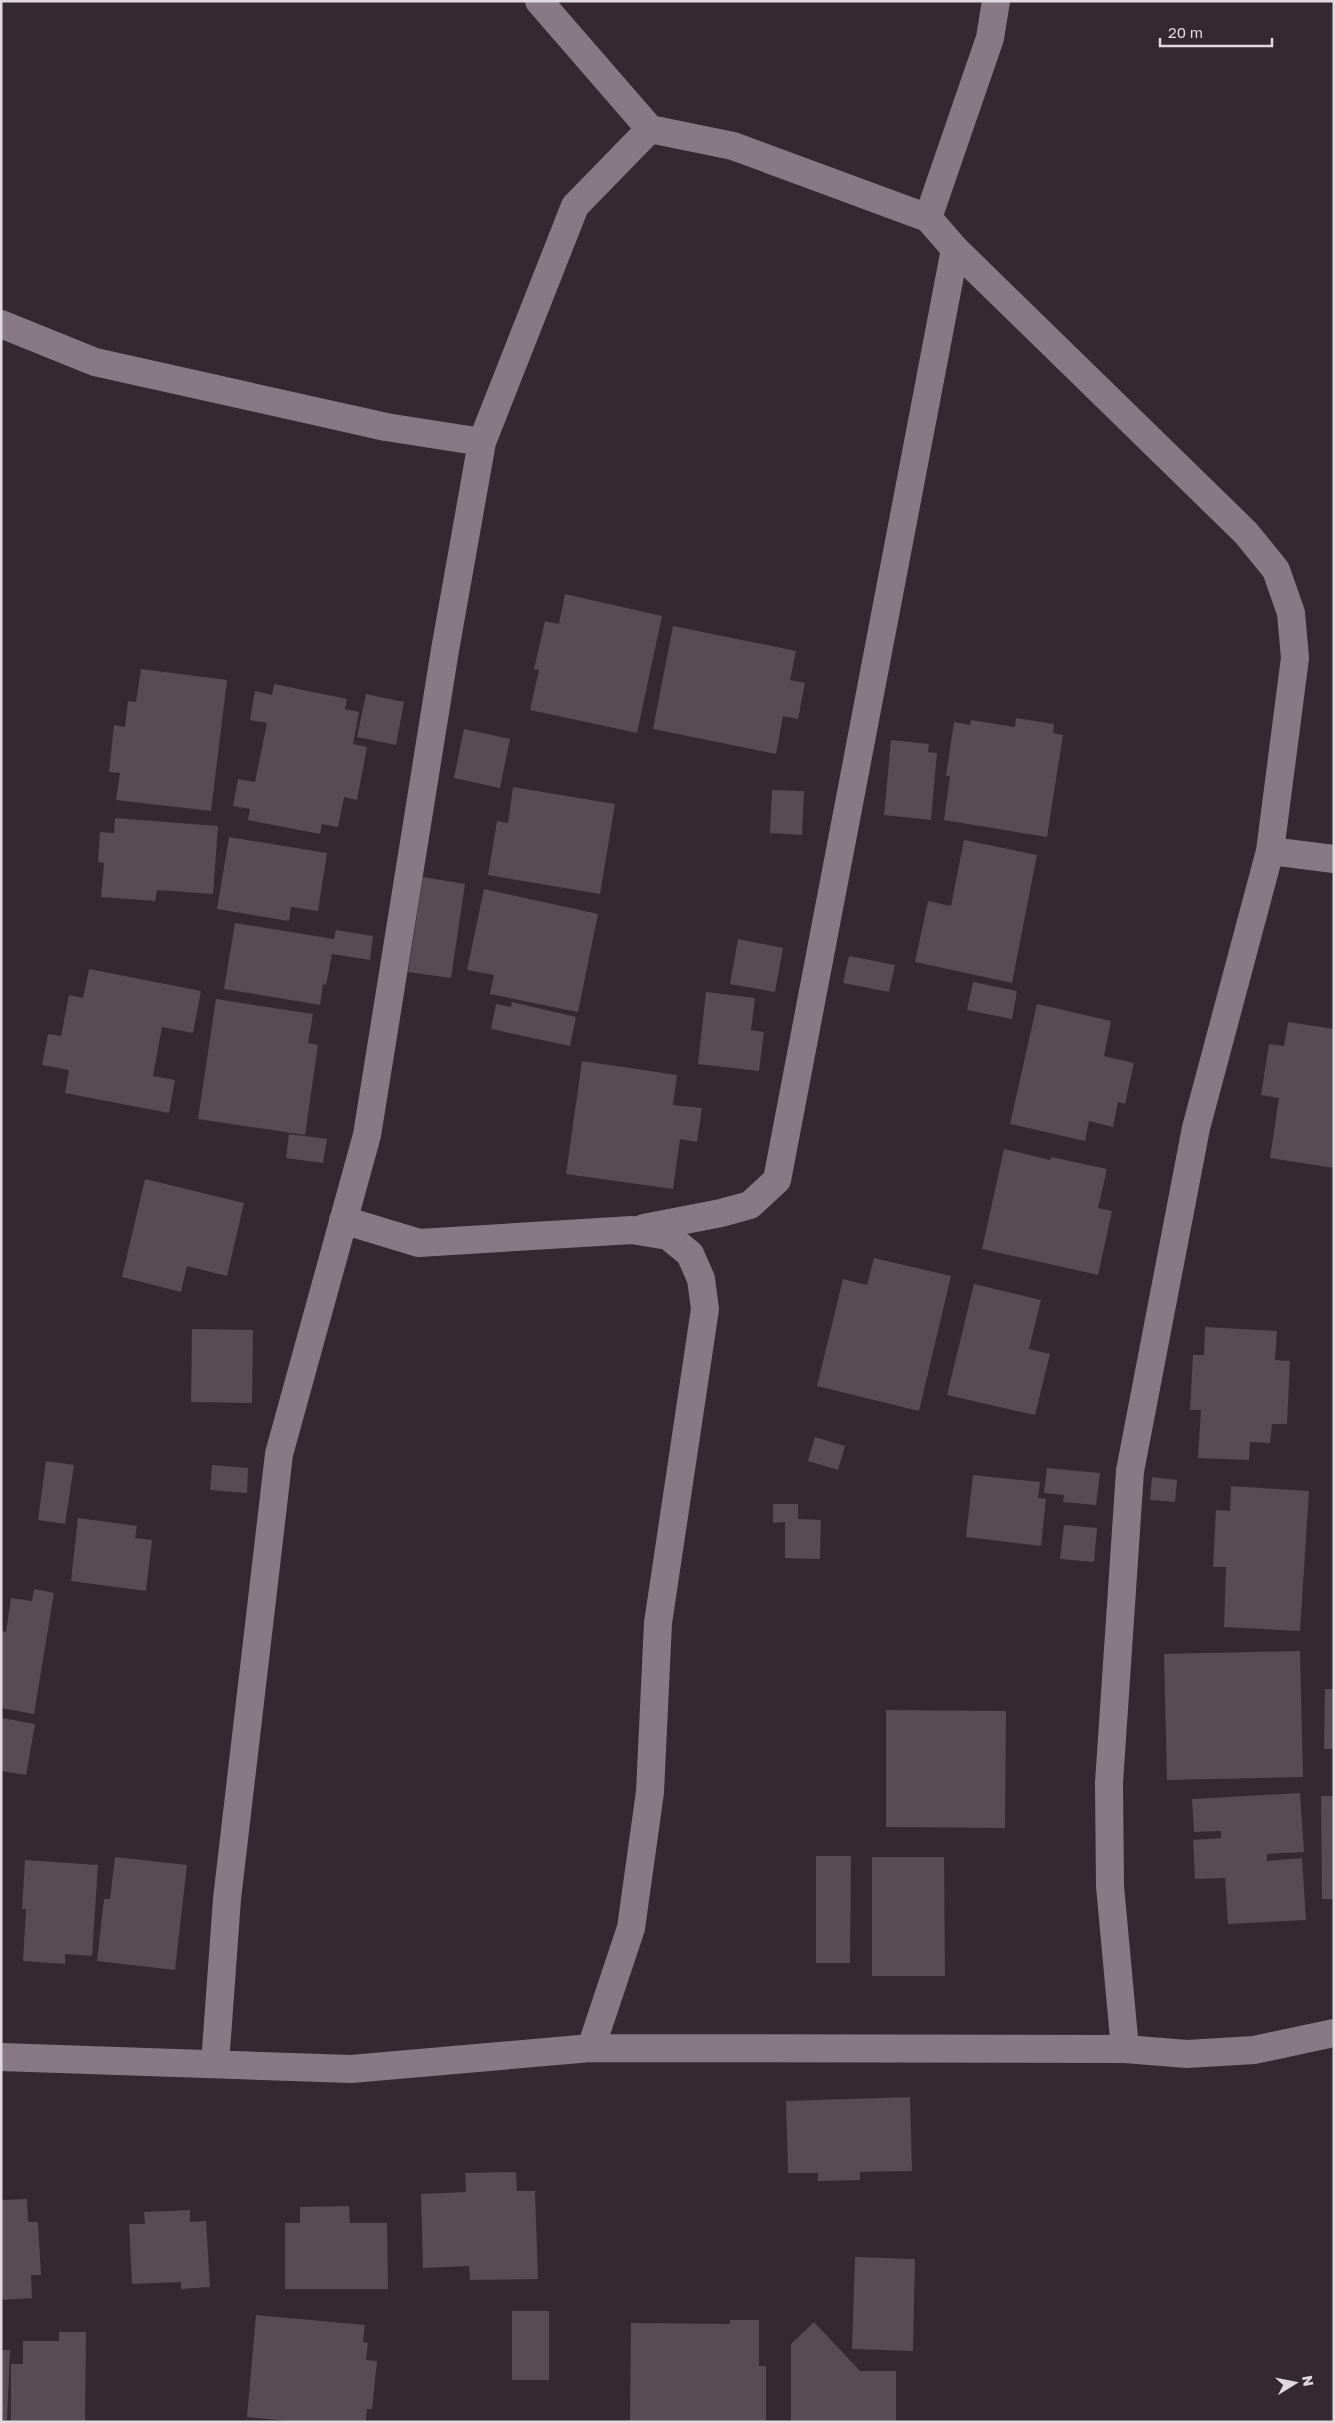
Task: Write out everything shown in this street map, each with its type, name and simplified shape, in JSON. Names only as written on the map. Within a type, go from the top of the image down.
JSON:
[{"type":"street","points":[[539,1],[650,129],[733,146],[928,218],[955,249],[1246,533],[1276,570],[1291,613],[1295,658],[1270,851],[1196,1128],[1130,1471],[1109,1784],[1110,1886],[1125,2049]]},
{"type":"street","points":[[928,218],[990,38],[996,1]]},
{"type":"street","points":[[215,2064],[227,1899],[279,1454],[367,1135],[443,660],[482,442],[575,206],[650,129]]},
{"type":"street","points":[[343,1220],[419,1243],[632,1230],[721,1214],[750,1205],[776,1180],[955,249]]},
{"type":"street","points":[[1,324],[95,362],[386,428],[482,442]]},
{"type":"street","points":[[1270,851],[1334,859]]},
{"type":"street","points":[[591,2048],[631,1928],[650,1792],[658,1623],[705,1309],[701,1278],[690,1254],[668,1236],[632,1230]]},
{"type":"street","points":[[1,2057],[351,2069],[591,2048],[1125,2049],[1187,2054],[1254,2050],[1334,2034]]},
{"type":"building","points":[[565,594],[662,616],[637,733],[530,710],[539,670],[534,669],[545,621],[559,624]]},
{"type":"building","points":[[673,626],[796,651],[790,680],[805,683],[798,719],[783,716],[776,754],[653,729]]},
{"type":"building","points":[[141,669],[227,680],[211,811],[116,800],[120,773],[109,772],[114,725],[125,727],[128,701],[136,702]]},
{"type":"building","points":[[274,684],[347,699],[345,709],[359,712],[353,744],[367,747],[357,800],[344,797],[338,827],[322,824],[320,834],[248,820],[250,809],[233,806],[238,779],[255,782],[267,723],[250,720],[255,691],[272,695]]},
{"type":"building","points":[[366,694],[404,702],[396,745],[357,737]]},
{"type":"building","points":[[1016,718],[1054,724],[1053,733],[1063,735],[1047,837],[944,820],[950,776],[946,776],[954,722],[970,725],[971,720],[1015,727]]},
{"type":"building","points":[[464,729],[510,739],[500,788],[454,778]]},
{"type":"building","points":[[891,740],[929,744],[928,752],[937,753],[931,820],[884,815]]},
{"type":"building","points":[[513,787],[615,804],[600,894],[488,875],[497,821],[508,823]]},
{"type":"building","points":[[772,790],[804,791],[802,835],[770,833]]},
{"type":"building","points":[[115,818],[218,826],[213,894],[157,890],[155,901],[101,897],[104,863],[98,862],[100,832],[114,833]]},
{"type":"building","points":[[229,837],[327,853],[318,911],[291,907],[289,921],[217,909]]},
{"type":"building","points":[[964,840],[1037,855],[1012,983],[915,962],[928,901],[951,906]]},
{"type":"building","points":[[423,877],[465,884],[451,978],[408,972]]},
{"type":"building","points":[[484,889],[598,914],[578,1012],[490,994],[494,975],[467,970]]},
{"type":"building","points":[[235,923],[334,939],[336,930],[373,936],[370,960],[332,954],[326,985],[323,984],[320,1005],[224,989]]},
{"type":"building","points":[[738,939],[783,948],[775,992],[730,984]]},
{"type":"building","points":[[849,956],[895,965],[889,992],[843,983]]},
{"type":"building","points":[[89,969],[201,991],[193,1033],[162,1027],[153,1076],[175,1080],[169,1113],[65,1093],[69,1070],[42,1065],[48,1034],[61,1036],[69,995],[83,998]]},
{"type":"building","points":[[973,982],[1017,991],[1012,1019],[967,1010]]},
{"type":"building","points":[[706,992],[755,998],[751,1030],[764,1032],[759,1071],[698,1064]]},
{"type":"building","points":[[216,999],[313,1014],[308,1043],[318,1045],[305,1135],[198,1119]]},
{"type":"building","points":[[512,1002],[576,1017],[570,1046],[491,1029],[496,1004],[511,1007]]},
{"type":"building","points":[[1037,1004],[1111,1021],[1104,1056],[1134,1063],[1125,1104],[1118,1102],[1113,1127],[1089,1121],[1085,1141],[1010,1124]]},
{"type":"building","points":[[1288,1022],[1334,1029],[1334,1168],[1270,1158],[1279,1098],[1261,1095],[1269,1044],[1284,1046]]},
{"type":"building","points":[[582,1061],[677,1075],[673,1105],[702,1108],[697,1142],[680,1139],[673,1189],[566,1174]]},
{"type":"building","points":[[289,1134],[327,1139],[323,1163],[286,1158]]},
{"type":"building","points":[[1004,1149],[1050,1160],[1051,1157],[1107,1169],[1098,1208],[1112,1211],[1098,1275],[982,1249]]},
{"type":"building","points":[[145,1179],[244,1203],[227,1276],[187,1266],[181,1292],[122,1277]]},
{"type":"building","points":[[874,1258],[951,1276],[919,1411],[817,1386],[843,1279],[867,1285]]},
{"type":"building","points":[[974,1284],[1041,1300],[1029,1349],[1050,1354],[1035,1415],[947,1395]]},
{"type":"building","points":[[1205,1327],[1277,1331],[1275,1360],[1290,1361],[1287,1424],[1272,1424],[1270,1443],[1250,1442],[1249,1460],[1198,1458],[1201,1410],[1190,1410],[1193,1355],[1204,1355]]},
{"type":"building","points":[[192,1329],[253,1330],[252,1403],[191,1402]]},
{"type":"building","points":[[815,1437],[845,1446],[838,1470],[808,1461]]},
{"type":"building","points":[[46,1461],[74,1465],[65,1524],[38,1520]]},
{"type":"building","points":[[212,1465],[248,1468],[247,1493],[210,1490]]},
{"type":"building","points":[[1047,1468],[1100,1473],[1096,1505],[1063,1502],[1064,1495],[1044,1493]]},
{"type":"building","points":[[973,1475],[1040,1482],[1038,1498],[1046,1499],[1041,1546],[966,1537]]},
{"type":"building","points":[[1152,1477],[1177,1480],[1175,1502],[1150,1500]]},
{"type":"building","points":[[1231,1486],[1309,1491],[1300,1631],[1224,1627],[1226,1567],[1213,1567],[1216,1510],[1230,1511]]},
{"type":"building","points":[[773,1504],[798,1504],[798,1519],[821,1520],[820,1559],[785,1558],[785,1522],[773,1523]]},
{"type":"building","points":[[78,1518],[137,1526],[135,1538],[152,1540],[146,1591],[71,1581]]},
{"type":"building","points":[[1064,1525],[1097,1528],[1094,1562],[1060,1559]]},
{"type":"building","points":[[34,1589],[54,1593],[34,1714],[1,1708],[1,1631],[6,1632],[11,1598],[32,1601]]},
{"type":"building","points":[[1300,1651],[1303,1777],[1167,1780],[1164,1654]]},
{"type":"building","points":[[1325,1689],[1334,1689],[1334,1749],[1324,1749]]},
{"type":"building","points":[[886,1710],[1006,1711],[1005,1828],[886,1827]]},
{"type":"building","points":[[1,1718],[35,1724],[26,1775],[1,1771]]},
{"type":"building","points":[[1300,1793],[1304,1852],[1267,1854],[1267,1861],[1302,1858],[1306,1920],[1228,1924],[1225,1878],[1195,1879],[1193,1840],[1221,1838],[1221,1831],[1194,1832],[1192,1799]]},
{"type":"building","points":[[1321,1796],[1334,1796],[1334,1899],[1322,1899]]},
{"type":"building","points":[[816,1856],[851,1856],[850,1963],[816,1963]]},
{"type":"building","points":[[115,1857],[187,1865],[175,1970],[97,1961],[104,1899],[110,1899]]},
{"type":"building","points":[[872,1857],[944,1857],[945,1976],[872,1976]]},
{"type":"building","points":[[25,1860],[98,1865],[92,1956],[65,1954],[65,1964],[23,1961],[26,1909],[22,1909]]},
{"type":"building","points":[[910,2097],[912,2171],[860,2172],[860,2180],[818,2181],[818,2173],[788,2173],[786,2101]]},
{"type":"building","points":[[516,2172],[517,2191],[535,2191],[538,2279],[470,2280],[469,2266],[423,2268],[421,2194],[466,2192],[465,2173]]},
{"type":"building","points":[[27,2199],[28,2222],[38,2222],[41,2275],[31,2275],[32,2298],[1,2300],[1,2200]]},
{"type":"building","points":[[349,2206],[350,2223],[387,2223],[388,2289],[285,2289],[285,2223],[300,2223],[300,2207]]},
{"type":"building","points":[[190,2210],[190,2222],[206,2221],[210,2287],[181,2289],[181,2282],[132,2284],[129,2224],[145,2224],[144,2212]]},
{"type":"building","points":[[855,2257],[915,2259],[913,2351],[852,2349]]},
{"type":"building","points":[[512,2311],[549,2311],[549,2380],[512,2380]]},
{"type":"building","points":[[256,2315],[365,2325],[363,2342],[368,2343],[366,2360],[377,2361],[372,2409],[367,2409],[366,2422],[300,2422],[247,2417]]},
{"type":"building","points":[[730,2320],[759,2320],[759,2366],[766,2366],[766,2421],[630,2422],[631,2323],[730,2324]]},
{"type":"building","points":[[814,2322],[860,2371],[896,2371],[896,2421],[791,2422],[791,2344]]},
{"type":"building","points":[[59,2332],[86,2332],[85,2422],[11,2422],[11,2364],[23,2364],[23,2341],[59,2341]]},
{"type":"building","points":[[1,2350],[10,2350],[7,2421],[1,2421]]}]
